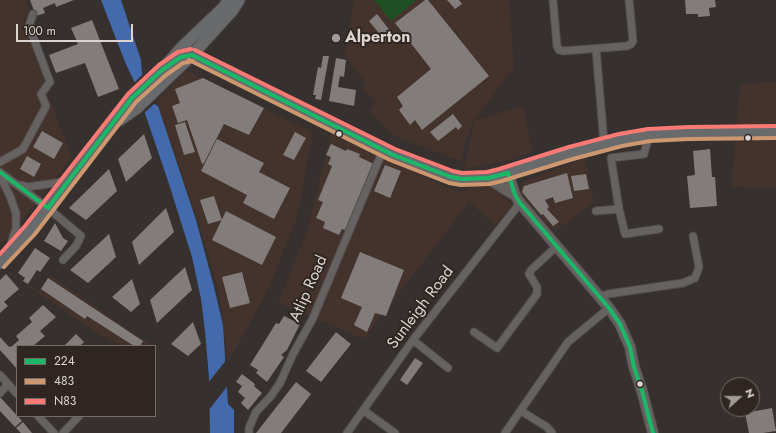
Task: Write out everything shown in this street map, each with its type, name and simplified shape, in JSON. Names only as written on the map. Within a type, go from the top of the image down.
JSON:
[{"type":"main road","points":[[162,70],[181,48],[224,7],[228,0]]},
{"type":"main road","points":[[134,103],[153,92],[192,55],[232,12],[239,0]]},
{"type":"main road","points":[[181,48],[192,55],[383,150],[451,177],[462,179],[488,178],[604,143],[649,135],[718,132],[776,132]]},
{"type":"main road","points":[[3,259],[30,230],[113,125],[134,103],[149,81],[181,57],[192,55]]},
{"type":"street","points":[[553,0],[557,46],[559,50],[563,51],[627,46],[631,44],[630,0]]},
{"type":"street","points":[[0,162],[23,148],[46,106],[41,94],[50,82],[30,26],[33,14]]},
{"type":"street","points":[[596,49],[604,143]]},
{"type":"street","points":[[649,135],[644,154],[611,158],[619,209],[625,234],[659,229]]},
{"type":"street","name":"Atlip Road","points":[[249,433],[256,412],[271,396],[280,383],[313,318],[383,150]]},
{"type":"street","points":[[0,172],[48,208],[81,236],[76,246],[63,260]]},
{"type":"street","points":[[508,173],[517,199]]},
{"type":"street","points":[[0,176],[13,202],[17,220],[14,236],[3,259]]},
{"type":"street","points":[[488,178],[517,199],[601,297],[620,324],[630,347],[634,367],[653,433]]},
{"type":"street","points":[[14,183],[28,187],[68,181]]},
{"type":"street","name":"Sunleigh Road","points":[[347,433],[413,340],[517,199]]},
{"type":"street","points":[[596,211],[619,209]]},
{"type":"street","points":[[601,297],[608,294],[683,283],[695,278],[699,267],[693,236]]},
{"type":"street","points":[[474,332],[497,348],[537,294],[537,287],[529,274],[531,270],[557,246]]},
{"type":"street","points":[[505,433],[568,342],[609,308]]},
{"type":"street","points":[[413,340],[448,368]]},
{"type":"street","points":[[0,375],[16,393]]},
{"type":"street","points":[[0,393],[8,384]]},
{"type":"street","points":[[363,410],[395,433]]},
{"type":"street","points":[[521,411],[547,427],[552,433]]},
{"type":"street","points":[[39,417],[54,433]]},
{"type":"street","points":[[63,433],[78,417]]},
{"type":"shaded area","points":[[0,0],[26,0],[30,12],[24,22],[44,76],[43,82],[72,158],[7,239],[0,245]]},
{"type":"shaded area","points":[[354,0],[509,0],[514,67],[472,123],[463,151],[462,162],[396,137],[369,111],[375,101],[361,88],[365,82],[344,56]]},
{"type":"shaded area","points":[[186,70],[313,132],[297,218],[268,290],[228,363],[219,292],[198,222],[157,102]]},
{"type":"shaded area","points":[[776,82],[776,188],[731,187],[740,84]]},
{"type":"shaded area","points":[[523,106],[533,152],[501,162],[464,169],[475,120]]},
{"type":"shaded area","points":[[331,133],[460,193],[474,187],[489,185],[513,204],[495,225],[469,202],[364,339],[278,303],[307,230]]},
{"type":"shaded area","points":[[585,158],[594,202],[555,231],[525,202],[520,192],[523,182]]},
{"type":"shaded area","points":[[10,272],[38,291],[50,275],[149,345],[120,345],[101,336],[9,273]]},
{"type":"green space","points":[[374,0],[416,0],[391,21]]},
{"type":"water","points":[[101,0],[121,0],[141,60],[142,73],[154,104],[158,106],[196,220],[223,325],[228,404],[234,410],[234,433],[210,433],[209,378],[205,331],[201,299],[192,257],[134,81]]},
{"type":"pier","points":[[144,73],[155,103],[143,114],[133,84]]},
{"type":"pier","points":[[227,359],[229,384],[208,411],[208,383]]},
{"type":"building","points":[[30,0],[74,0],[56,7],[55,3],[43,8],[45,13],[36,16]]},
{"type":"building","points":[[425,0],[428,0],[489,76],[422,130],[415,120],[410,125],[399,110],[403,106],[397,97],[431,69],[395,23]]},
{"type":"building","points":[[447,0],[459,0],[462,4],[455,9]]},
{"type":"building","points":[[685,0],[715,0],[716,7],[709,8],[710,16],[698,17],[698,14],[686,14]]},
{"type":"building","points":[[377,14],[395,37],[387,43],[369,21]]},
{"type":"building","points":[[92,20],[119,89],[98,97],[85,63],[56,73],[49,55],[78,44],[71,28]]},
{"type":"building","points":[[323,56],[329,56],[321,100],[315,99],[316,95],[313,95],[318,67],[321,68]]},
{"type":"building","points":[[336,58],[346,60],[344,77],[340,76],[338,87],[356,90],[354,106],[329,101]]},
{"type":"building","points":[[203,78],[264,108],[249,135],[224,124],[204,163],[202,164],[187,120],[178,123],[172,106],[180,103],[175,89]]},
{"type":"building","points":[[453,114],[462,126],[458,130],[456,127],[438,141],[430,132]]},
{"type":"building","points":[[185,122],[195,152],[184,155],[175,125]]},
{"type":"building","points":[[42,131],[63,143],[54,159],[33,147]]},
{"type":"building","points":[[295,132],[306,138],[294,160],[283,155]]},
{"type":"building","points":[[144,134],[152,158],[126,182],[118,159]]},
{"type":"building","points":[[217,139],[264,163],[259,172],[290,188],[274,219],[243,203],[247,195],[201,171]]},
{"type":"building","points":[[331,144],[346,151],[347,149],[360,154],[359,157],[374,164],[345,230],[342,229],[339,235],[323,228],[325,222],[316,218],[323,202],[318,200],[332,166],[328,164],[331,157],[326,155]]},
{"type":"building","points":[[710,149],[712,177],[715,177],[717,206],[690,208],[687,176],[695,175],[693,151]]},
{"type":"building","points":[[27,156],[41,164],[34,177],[20,169]]},
{"type":"building","points":[[385,165],[401,171],[390,198],[374,191]]},
{"type":"building","points":[[109,169],[117,191],[86,220],[69,208]]},
{"type":"building","points":[[567,173],[573,198],[555,203],[553,197],[545,200],[549,207],[547,209],[559,222],[553,226],[543,214],[541,215],[522,192],[524,186]]},
{"type":"building","points":[[586,174],[589,189],[574,191],[571,176]]},
{"type":"building","points":[[214,196],[222,220],[208,224],[200,200]]},
{"type":"building","points":[[166,208],[174,232],[139,265],[132,242]]},
{"type":"building","points":[[226,211],[276,237],[262,265],[212,240]]},
{"type":"building","points":[[55,223],[63,238],[68,241],[61,251],[44,241]]},
{"type":"building","points":[[109,234],[116,257],[88,283],[70,270]]},
{"type":"building","points":[[35,248],[50,258],[40,272],[37,270],[28,284],[23,281],[25,278],[18,273]]},
{"type":"building","points":[[360,252],[404,270],[386,316],[375,313],[367,332],[354,325],[362,307],[341,298]]},
{"type":"building","points":[[185,267],[192,290],[157,323],[150,300]]},
{"type":"building","points":[[242,272],[250,303],[230,308],[222,277]]},
{"type":"building","points":[[6,274],[19,289],[4,302],[8,306],[0,313],[0,280]]},
{"type":"building","points":[[48,278],[143,341],[141,345],[132,345],[87,316],[85,319],[41,289]]},
{"type":"building","points":[[132,279],[140,304],[131,312],[112,297]]},
{"type":"building","points":[[43,305],[56,317],[40,331],[45,336],[34,345],[16,345],[16,368],[0,350],[0,337],[9,347],[11,347],[19,340],[16,336],[32,322],[29,318]]},
{"type":"building","points":[[284,316],[300,324],[287,350],[281,355],[284,357],[267,382],[256,373],[258,370],[250,365],[276,323],[279,324]]},
{"type":"building","points":[[193,322],[201,344],[188,356],[171,344]]},
{"type":"building","points":[[336,332],[351,344],[321,382],[306,371]]},
{"type":"building","points":[[76,334],[84,342],[81,345],[65,345]]},
{"type":"building","points":[[415,358],[423,363],[407,385],[400,380]]},
{"type":"building","points":[[242,374],[255,384],[254,386],[262,393],[248,410],[241,403],[245,398],[238,392],[242,386],[236,382]]},
{"type":"building","points":[[296,382],[311,394],[281,433],[256,433]]},
{"type":"building","points":[[0,397],[16,414],[16,417],[18,417],[22,421],[15,427],[0,411]]},
{"type":"building","points":[[772,408],[776,431],[749,433],[746,417],[760,417],[760,410]]},
{"type":"building","points":[[23,422],[32,433],[21,433],[16,428]]},
{"type":"transit line","name":"N83","points":[[0,254],[25,226],[128,94],[159,65],[178,52],[191,49]]},
{"type":"transit line","name":"N83","points":[[195,50],[395,149],[462,173],[487,172],[569,147],[619,134],[648,129],[776,126]]},
{"type":"transit line","name":"224","points":[[192,55],[393,155],[451,177],[462,179],[488,178],[508,173],[515,195],[520,203],[609,308],[620,324],[630,347],[634,367],[653,433]]},
{"type":"transit line","name":"224","points":[[0,172],[48,208],[132,98],[162,70],[181,57],[192,55]]},
{"type":"transit line","name":"483","points":[[189,60],[390,160],[449,183],[461,185],[489,184],[502,181],[573,159],[622,146],[650,141],[776,138]]},
{"type":"transit line","name":"483","points":[[4,267],[35,234],[136,102],[166,75],[183,63],[193,61]]},
{"type":"place","name":"Alperton","points":[[336,38]]}]
